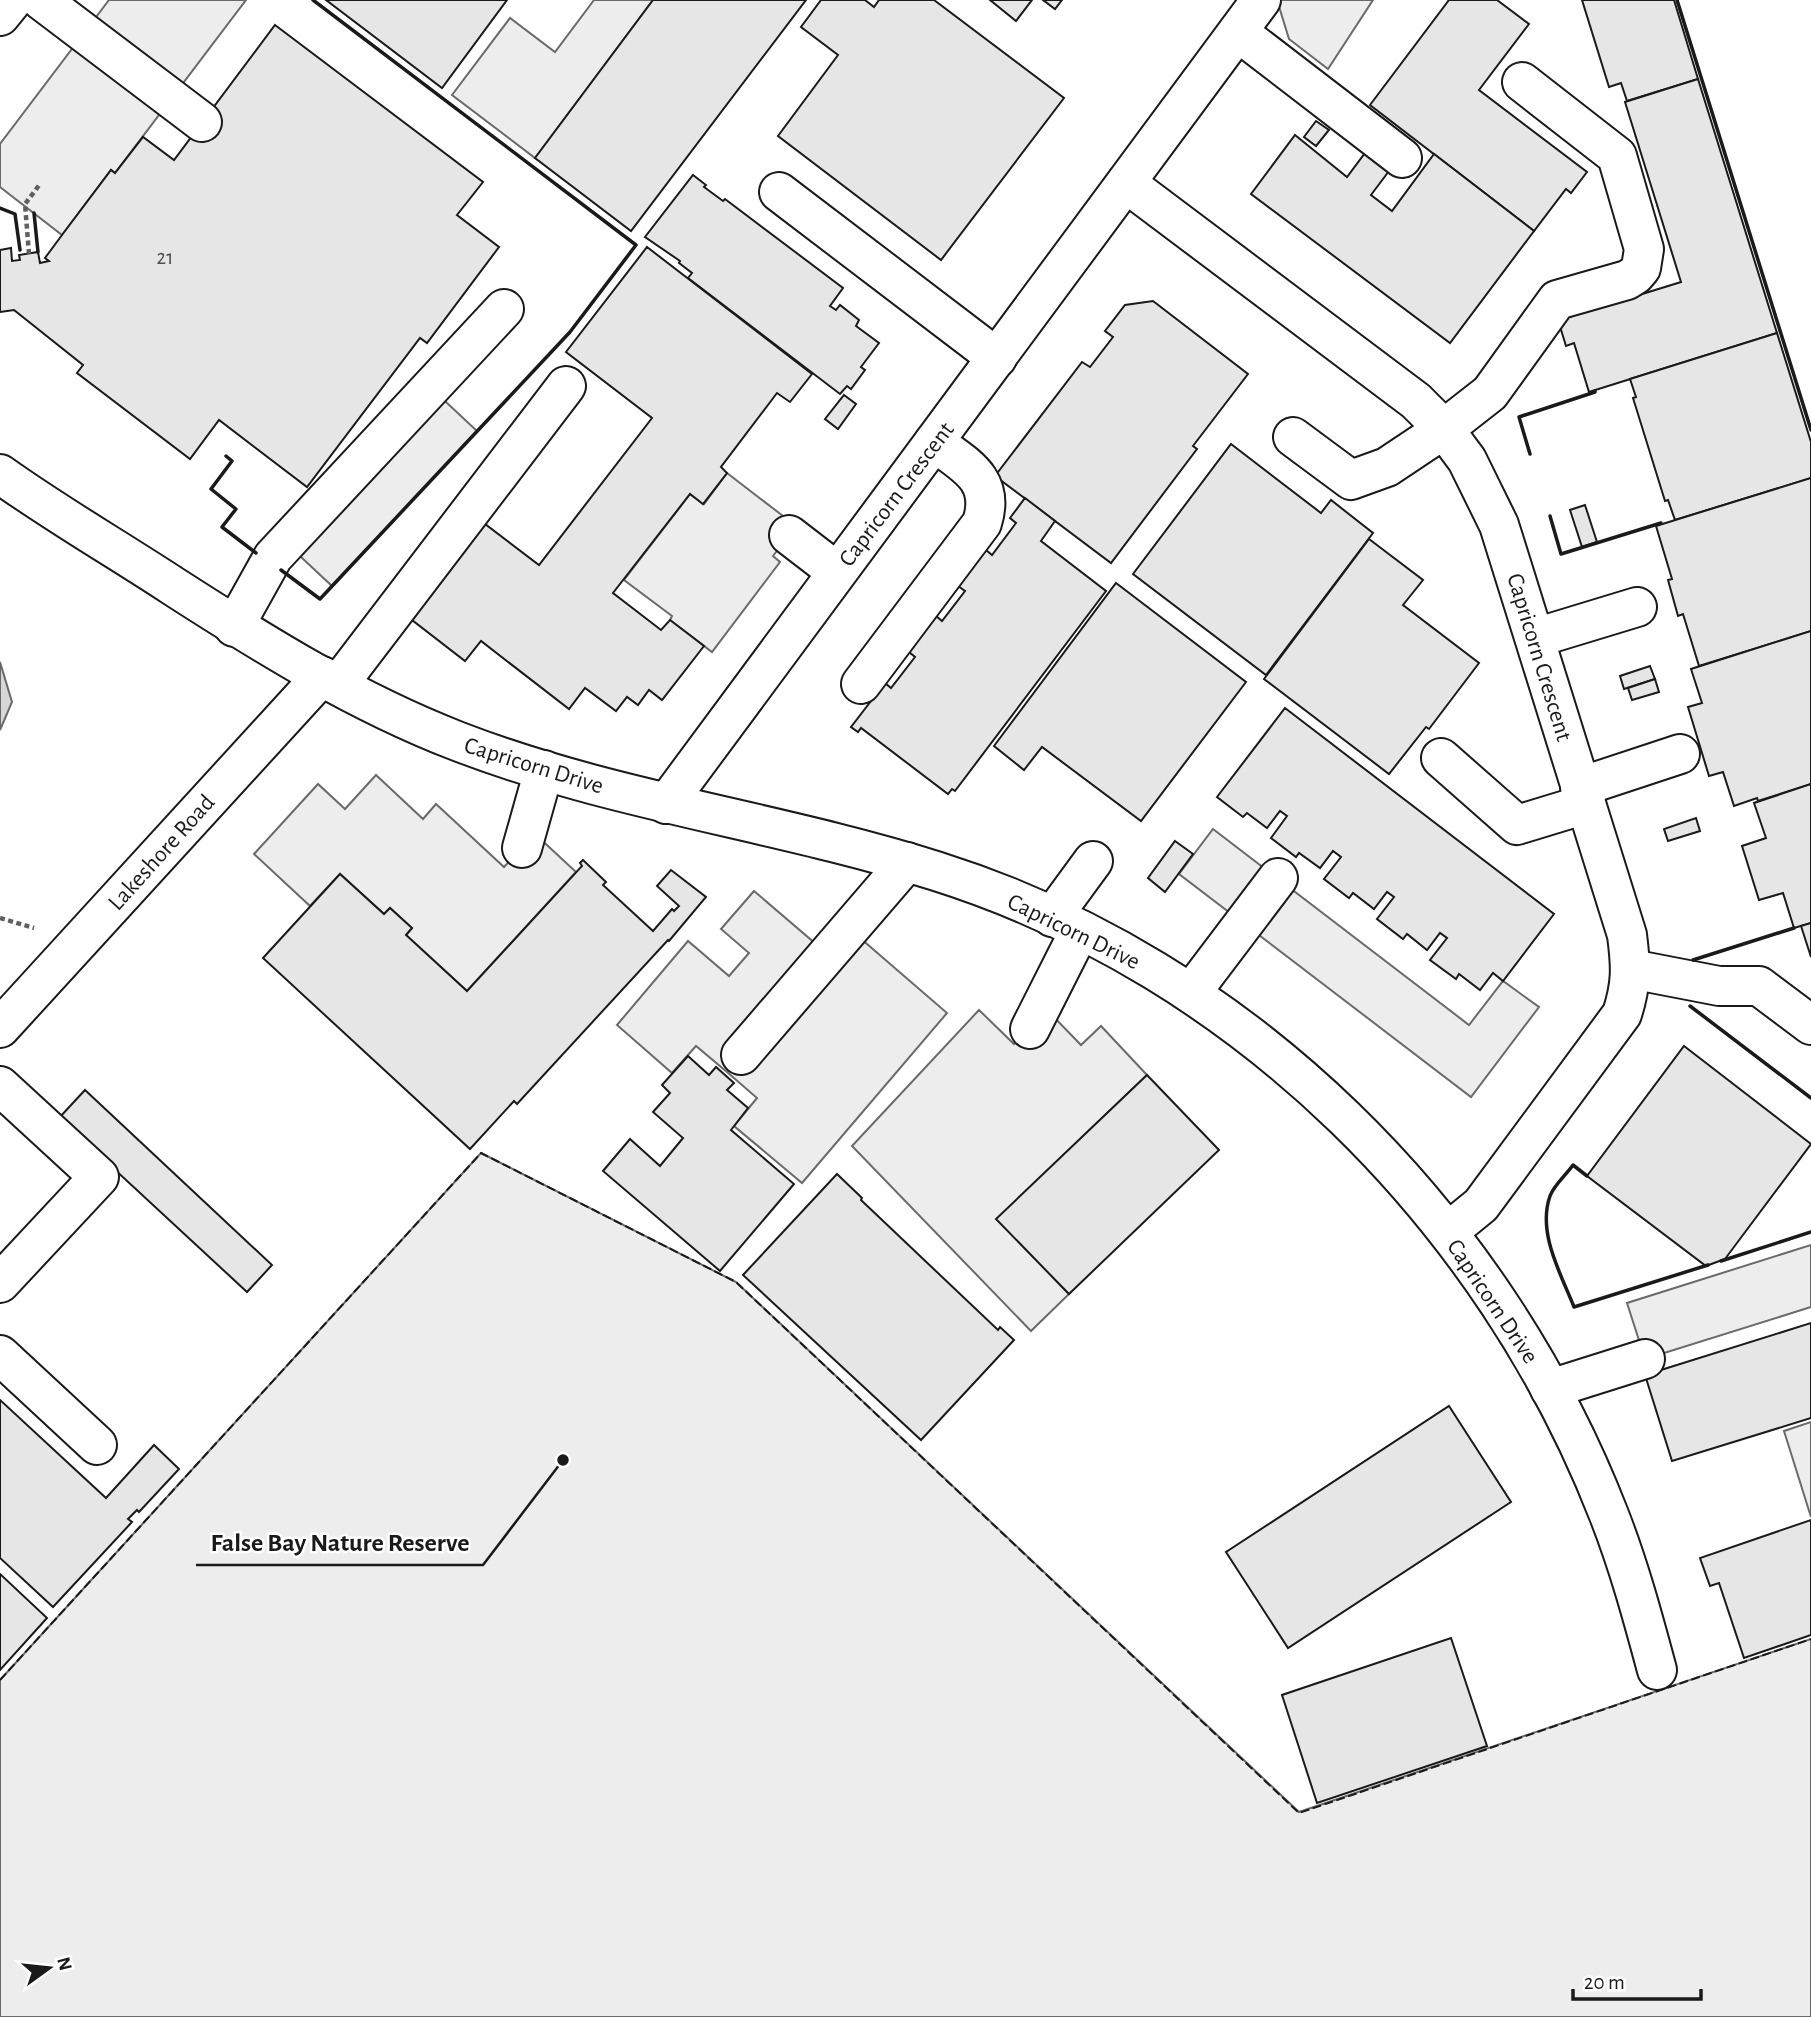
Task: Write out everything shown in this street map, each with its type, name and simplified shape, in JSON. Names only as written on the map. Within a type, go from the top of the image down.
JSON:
[{"type":"street","points":[[0,16],[13,0]]},
{"type":"street","points":[[41,0],[202,122]]},
{"type":"street","name":"Capricorn Crescent","points":[[666,804],[1261,0]]},
{"type":"street","points":[[1238,32],[1402,158]]},
{"type":"street","points":[[1293,438],[1351,480],[1387,467],[1444,429],[1490,393],[1558,300],[1627,280],[1642,268],[1644,249],[1617,156],[1522,82]]},
{"type":"street","name":"Capricorn Crescent","points":[[1126,183],[1416,401],[1444,429],[1467,460],[1499,525],[1627,934],[1632,969],[1630,989],[1622,1014],[1481,1205],[1448,1232]]},
{"type":"street","points":[[779,192],[996,358]]},
{"type":"street","points":[[234,627],[274,557],[504,309]]},
{"type":"street","name":"Lakeshore Road","points":[[0,1028],[330,681],[566,386]]},
{"type":"street","points":[[861,684],[982,523],[986,510],[986,497],[978,477],[934,442]]},
{"type":"street","name":"Capricorn Drive","points":[[0,444],[80,505],[171,585]]},
{"type":"street","name":"Capricorn Drive","points":[[0,474],[234,627],[389,712],[447,737],[544,769],[666,804],[907,862],[978,885],[1066,923],[1191,993],[1250,1035],[1301,1076],[1386,1161],[1448,1232],[1492,1293],[1550,1388],[1609,1513],[1635,1589],[1657,1670]]},
{"type":"street","points":[[789,535],[837,572]]},
{"type":"street","points":[[1535,638],[1637,607]]},
{"type":"street","points":[[1441,758],[1517,825],[1680,754]]},
{"type":"street","points":[[522,848],[544,769]]},
{"type":"street","points":[[1030,1029],[1066,923],[1093,861]]},
{"type":"street","points":[[741,1055],[907,862]]},
{"type":"street","points":[[1191,993],[1278,878]]},
{"type":"street","points":[[1632,969],[1719,986],[1759,986],[1811,1025]]},
{"type":"street","points":[[0,1086],[99,1177],[0,1283]]},
{"type":"street","points":[[0,1355],[97,1445]]},
{"type":"street","points":[[1550,1388],[1645,1359]]},
{"type":"path","points":[[29,254],[25,204],[40,184]]},
{"type":"shaded area","points":[[109,0],[246,0],[115,173],[111,170],[62,235],[0,187],[0,144]]},
{"type":"shaded area","points":[[594,0],[653,0],[535,158],[452,95],[510,18],[555,52]]},
{"type":"shaded area","points":[[1277,0],[1373,0],[1328,69],[1289,39]]},
{"type":"shaded area","points":[[431,388],[477,431],[332,586],[286,543]]},
{"type":"shaded area","points":[[727,473],[796,526],[773,556],[780,562],[712,652],[670,620],[672,616],[624,580],[690,494],[704,504]]},
{"type":"shaded area","points":[[0,662],[12,702],[0,730]]},
{"type":"shaded area","points":[[376,775],[423,819],[436,804],[504,867],[535,834],[576,872],[467,991],[406,935],[412,928],[390,908],[384,914],[340,874],[310,906],[254,854],[318,784],[345,809]]},
{"type":"shaded area","points":[[1213,829],[1469,1025],[1503,981],[1539,1007],[1471,1097],[1179,874]]},
{"type":"shaded area","points":[[754,891],[816,944],[838,919],[947,1013],[802,1183],[734,1126],[757,1098],[727,1072],[696,1046],[672,1073],[617,1025],[688,941],[729,976],[749,953],[721,929]]},
{"type":"shaded area","points":[[979,1010],[1014,1044],[1048,1011],[1081,1045],[1101,1026],[1147,1075],[997,1219],[1069,1294],[1031,1331],[852,1146]]},
{"type":"shaded area","points":[[481,1153],[736,1282],[1299,1812],[1811,1639],[1811,2017],[0,2017],[0,1680]]},
{"type":"shaded area","points":[[1811,1245],[1811,1307],[1645,1359],[1627,1303]]},
{"type":"shaded area","points":[[1811,1422],[1811,1517],[1784,1431]]},
{"type":"building","points":[[326,0],[507,0],[442,88]]},
{"type":"building","points":[[653,0],[806,0],[631,231],[535,158]]},
{"type":"building","points":[[821,0],[865,0],[874,7],[879,0],[934,0],[1064,98],[941,260],[778,136],[838,55],[801,27]]},
{"type":"building","points":[[990,0],[1032,0],[1016,21]]},
{"type":"building","points":[[1043,0],[1062,0],[1055,9]]},
{"type":"building","points":[[1449,0],[1497,0],[1529,24],[1479,90],[1587,172],[1571,193],[1566,189],[1534,231],[1370,105]]},
{"type":"building","points":[[1582,0],[1674,0],[1698,79],[1627,101],[1621,83],[1609,87]]},
{"type":"building","points":[[275,25],[483,182],[457,215],[499,247],[427,343],[420,338],[307,487],[219,420],[190,459],[77,373],[83,365],[14,310],[0,312],[0,250],[11,248],[12,261],[20,260],[19,255],[38,252],[40,263],[49,261],[45,258],[111,170],[115,173],[143,137],[174,160]]},
{"type":"building","points":[[1698,79],[1777,333],[1589,392],[1574,343],[1566,346],[1558,320],[1681,282],[1625,102]]},
{"type":"building","points":[[1316,121],[1329,130],[1316,146],[1304,137]]},
{"type":"building","points":[[1295,135],[1347,177],[1365,153],[1389,171],[1371,195],[1392,211],[1434,154],[1534,231],[1450,343],[1251,194]]},
{"type":"building","points":[[693,175],[706,185],[704,187],[723,201],[725,199],[843,288],[830,306],[836,310],[840,305],[859,320],[856,326],[879,343],[861,367],[865,370],[851,389],[847,386],[840,394],[688,278],[692,273],[679,263],[680,261],[645,237]]},
{"type":"building","points":[[647,247],[812,374],[790,402],[777,393],[721,467],[727,473],[703,504],[690,494],[613,593],[661,630],[670,620],[704,646],[662,700],[649,690],[638,705],[627,697],[616,711],[585,688],[569,709],[481,641],[465,661],[412,620],[485,524],[539,565],[652,418],[566,352]]},
{"type":"building","points":[[1153,301],[1248,374],[1193,446],[1197,449],[1111,563],[995,476],[1082,362],[1090,367],[1113,337],[1105,331],[1125,305]]},
{"type":"building","points":[[1777,333],[1811,442],[1811,478],[1675,520],[1668,500],[1665,501],[1633,398],[1636,397],[1630,379]]},
{"type":"building","points":[[844,395],[856,404],[838,429],[825,419]]},
{"type":"building","points":[[1231,444],[1321,513],[1331,500],[1373,533],[1266,675],[1133,574]]},
{"type":"building","points":[[1811,478],[1811,631],[1699,666],[1683,614],[1678,616],[1668,580],[1672,579],[1656,526]]},
{"type":"building","points":[[1025,498],[1055,521],[1041,541],[1106,591],[955,791],[952,789],[948,794],[861,728],[858,732],[851,727],[885,683],[891,688],[915,657],[909,652],[936,616],[942,621],[965,591],[958,586],[986,550],[992,555],[1016,523],[1010,518]]},
{"type":"building","points":[[1585,505],[1597,542],[1582,547],[1570,510]]},
{"type":"building","points":[[1369,539],[1423,580],[1403,605],[1479,663],[1429,729],[1426,727],[1389,774],[1264,679]]},
{"type":"building","points":[[1116,583],[1246,682],[1141,821],[1042,747],[1024,770],[994,746]]},
{"type":"building","points":[[1811,631],[1811,784],[1734,806],[1723,772],[1709,776],[1688,707],[1702,703],[1691,669]]},
{"type":"building","points":[[1650,666],[1655,679],[1624,689],[1620,676]]},
{"type":"building","points":[[1655,679],[1659,692],[1632,700],[1628,688]]},
{"type":"building","points":[[1285,708],[1554,914],[1503,981],[1493,973],[1480,990],[1459,974],[1456,979],[1430,960],[1447,938],[1440,933],[1427,950],[1407,934],[1403,939],[1377,919],[1394,897],[1387,892],[1374,909],[1353,893],[1349,898],[1324,879],[1341,857],[1333,851],[1320,868],[1299,853],[1296,857],[1271,838],[1287,816],[1280,811],[1267,828],[1247,813],[1243,817],[1217,797]]},
{"type":"building","points":[[1811,784],[1811,923],[1794,928],[1783,893],[1759,900],[1742,846],[1766,838],[1754,803]]},
{"type":"building","points":[[1696,818],[1700,831],[1668,841],[1664,829]]},
{"type":"building","points":[[1175,841],[1193,854],[1165,892],[1148,878]]},
{"type":"building","points":[[583,860],[606,882],[603,885],[653,931],[672,909],[674,911],[679,906],[657,886],[671,870],[706,897],[669,941],[517,1104],[514,1101],[470,1149],[263,958],[340,874],[384,914],[390,908],[412,928],[406,935],[467,991],[582,866],[580,863]]},
{"type":"building","points":[[1811,923],[1811,957],[1801,926]]},
{"type":"building","points":[[1684,1046],[1811,1144],[1725,1259],[1706,1266],[1587,1176]]},
{"type":"building","points":[[688,1056],[709,1075],[716,1067],[734,1083],[727,1090],[748,1108],[731,1130],[794,1184],[720,1271],[603,1171],[630,1139],[660,1166],[683,1138],[653,1112],[670,1093],[662,1085]]},
{"type":"building","points":[[1147,1075],[1219,1150],[1069,1294],[996,1219]]},
{"type":"building","points":[[85,1090],[272,1265],[247,1292],[59,1118]]},
{"type":"building","points":[[837,1174],[998,1330],[1000,1327],[1014,1340],[921,1440],[743,1275]]},
{"type":"building","points":[[1811,1323],[1811,1418],[1672,1461],[1645,1375]]},
{"type":"building","points":[[0,1400],[106,1498],[154,1445],[179,1469],[139,1512],[137,1510],[128,1519],[132,1522],[53,1607],[0,1558]]},
{"type":"building","points":[[1449,1406],[1511,1502],[1288,1648],[1226,1552]]},
{"type":"building","points":[[1811,1520],[1811,1635],[1744,1658],[1719,1583],[1710,1586],[1700,1558]]},
{"type":"building","points":[[0,1574],[47,1618],[0,1670]]},
{"type":"building","points":[[1451,1638],[1487,1746],[1317,1803],[1282,1695]]},
{"type":"fence","points":[[0,1680],[481,1153],[736,1282],[1299,1813],[1811,1639]]},
{"type":"wall","points":[[281,570],[320,599],[570,332],[636,245],[313,0]]},
{"type":"wall","points":[[1677,0],[1811,430]]},
{"type":"wall","points":[[0,208],[15,214],[20,250]]},
{"type":"wall","points":[[34,213],[38,252]]},
{"type":"wall","points":[[1530,454],[1519,417],[1595,391]]},
{"type":"wall","points":[[226,456],[232,461],[211,489],[236,509],[222,527],[256,553]]},
{"type":"wall","points":[[1550,516],[1561,554],[1661,523]]},
{"type":"wall","points":[[1693,960],[1794,928]]},
{"type":"wall","points":[[1690,1006],[1811,1098]]},
{"type":"wall","points":[[1587,1176],[1573,1165],[1552,1192],[1547,1210],[1548,1239],[1574,1307],[1708,1265]]},
{"type":"wall","points":[[1721,1261],[1811,1232]]},
{"type":"place","name":"False Bay Nature Reserve","points":[[563,1460]]}]
